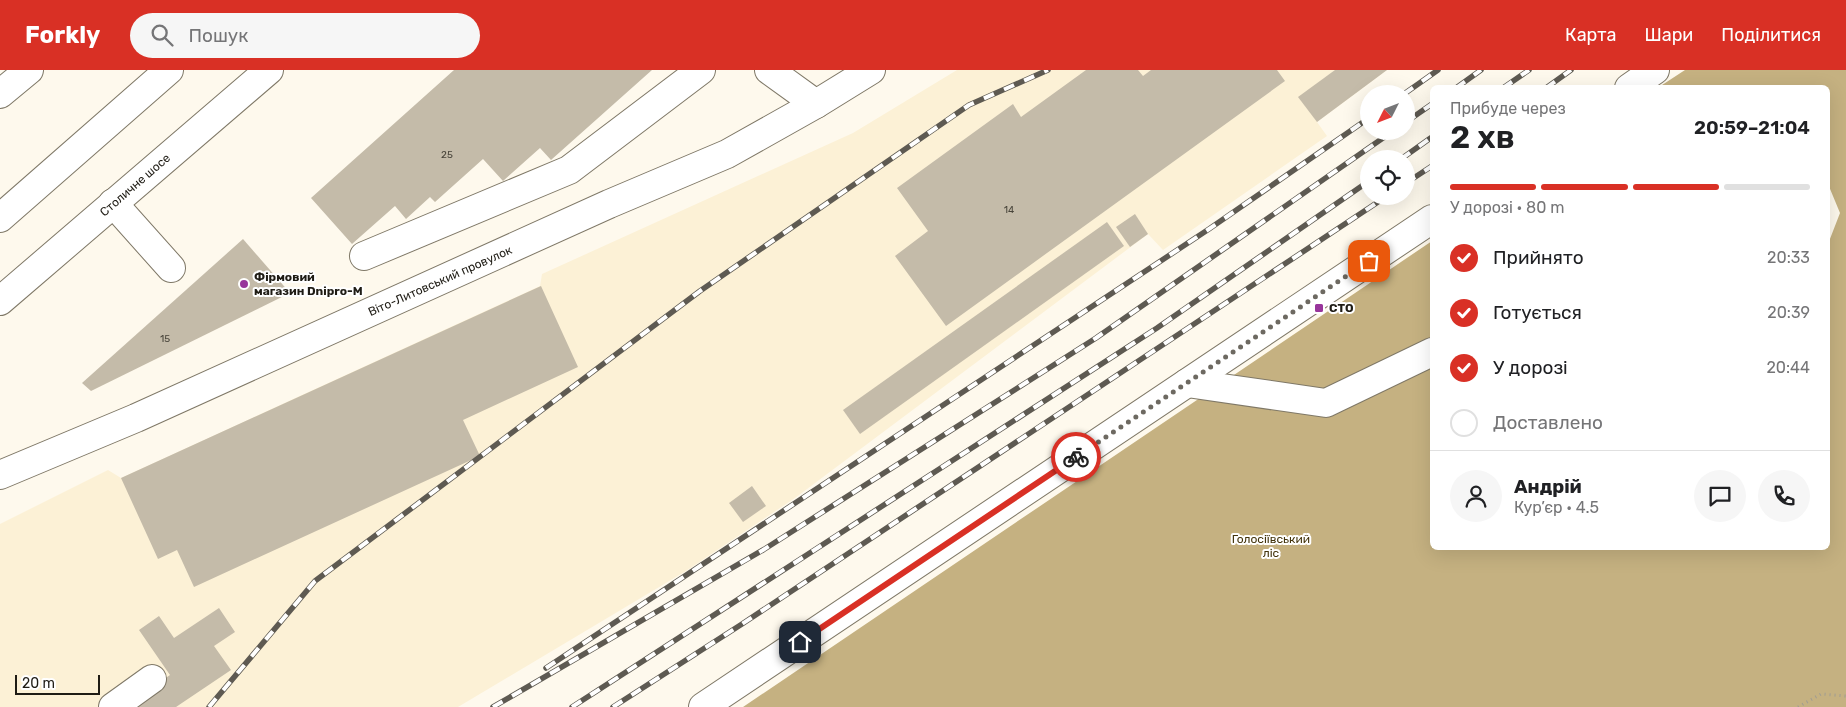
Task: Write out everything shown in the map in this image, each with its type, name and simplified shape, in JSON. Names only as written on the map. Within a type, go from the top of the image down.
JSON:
[{"type":"main road","points":[[0,94],[29,70]]},
{"type":"main road","points":[[0,218],[169,70]]},
{"type":"main road","name":"Столичне шосе","points":[[0,301],[269,70]]},
{"type":"main road","points":[[364,256],[569,170],[701,70]]},
{"type":"main road","points":[[769,70],[816,104]]},
{"type":"main road","name":"Віто-Литовський провулок","points":[[0,475],[136,418],[609,204],[728,154],[871,70]]},
{"type":"main road","points":[[1633,85],[1655,70]]},
{"type":"main road","points":[[113,204],[171,268]]},
{"type":"main road","points":[[703,707],[1430,219]]},
{"type":"main road","points":[[1187,383],[1326,403],[1430,353]]},
{"type":"main road","points":[[113,707],[152,679]]},
{"type":"path","points":[[1798,707],[1821,694],[1846,696]]},
{"type":"shaded area","points":[[957,70],[1387,70],[1367,85],[1360,85],[1360,90],[1317,122],[1327,136],[1163,250],[1148,234],[795,498],[686,571],[458,707],[0,707],[0,524],[108,470],[121,478],[540,286],[542,274],[853,133]]},
{"type":"green space","name":"Голосіївський ліс","points":[[1685,70],[1846,70],[1846,707],[743,707],[1430,242],[1430,550],[1830,550],[1830,239],[1840,213],[1830,189],[1830,85],[1662,85]]},
{"type":"building","points":[[454,70],[652,70],[551,160],[540,148],[503,181],[483,159],[435,202],[430,197],[406,219],[395,206],[352,244],[311,198]]},
{"type":"building","points":[[1086,70],[1138,70],[1143,76],[1151,70],[1277,70],[1285,81],[946,326],[895,256],[928,231],[897,188],[1013,104],[1021,117]]},
{"type":"building","points":[[1335,70],[1387,70],[1367,85],[1360,85],[1360,90],[1317,122],[1298,97]]},
{"type":"building","points":[[1135,214],[1148,234],[1130,247],[1116,227]]},
{"type":"building","points":[[1107,222],[1124,246],[860,434],[843,410]]},
{"type":"building","points":[[243,239],[290,293],[91,391],[82,383]]},
{"type":"building","points":[[541,286],[578,367],[463,420],[480,456],[194,587],[177,550],[158,559],[121,478]]},
{"type":"building","points":[[752,486],[766,506],[743,522],[729,503]]},
{"type":"building","points":[[219,608],[235,632],[214,646],[231,670],[176,707],[124,707],[170,675],[139,630],[159,616],[174,638]]},
{"type":"railway","points":[[209,707],[315,581],[700,291],[969,105],[1048,70]]},
{"type":"railway","points":[[1415,86],[1438,70]]},
{"type":"railway","points":[[1460,85],[1481,70]]},
{"type":"railway","points":[[1507,85],[1529,70]]},
{"type":"railway","points":[[1550,85],[1571,70]]},
{"type":"railway","points":[[1415,116],[1430,105]]},
{"type":"railway","points":[[546,668],[1209,229],[1360,124]]},
{"type":"railway","points":[[1414,150],[1430,138]]},
{"type":"railway","points":[[493,707],[763,550],[1096,338],[1380,140]]},
{"type":"railway","points":[[1415,177],[1430,167]]},
{"type":"railway","points":[[572,707],[1157,328],[1360,187]]},
{"type":"railway","points":[[613,707],[742,624],[1373,205]]},
{"type":"way so far","points":[[1076,457],[1369,261]]},
{"type":"place","name":"Фірмовий магазин Dnipro-M","points":[[244,284]]},
{"type":"place","name":"СТО","points":[[1319,308]]},
{"type":"route","points":[[800,642],[1076,457]]}]
